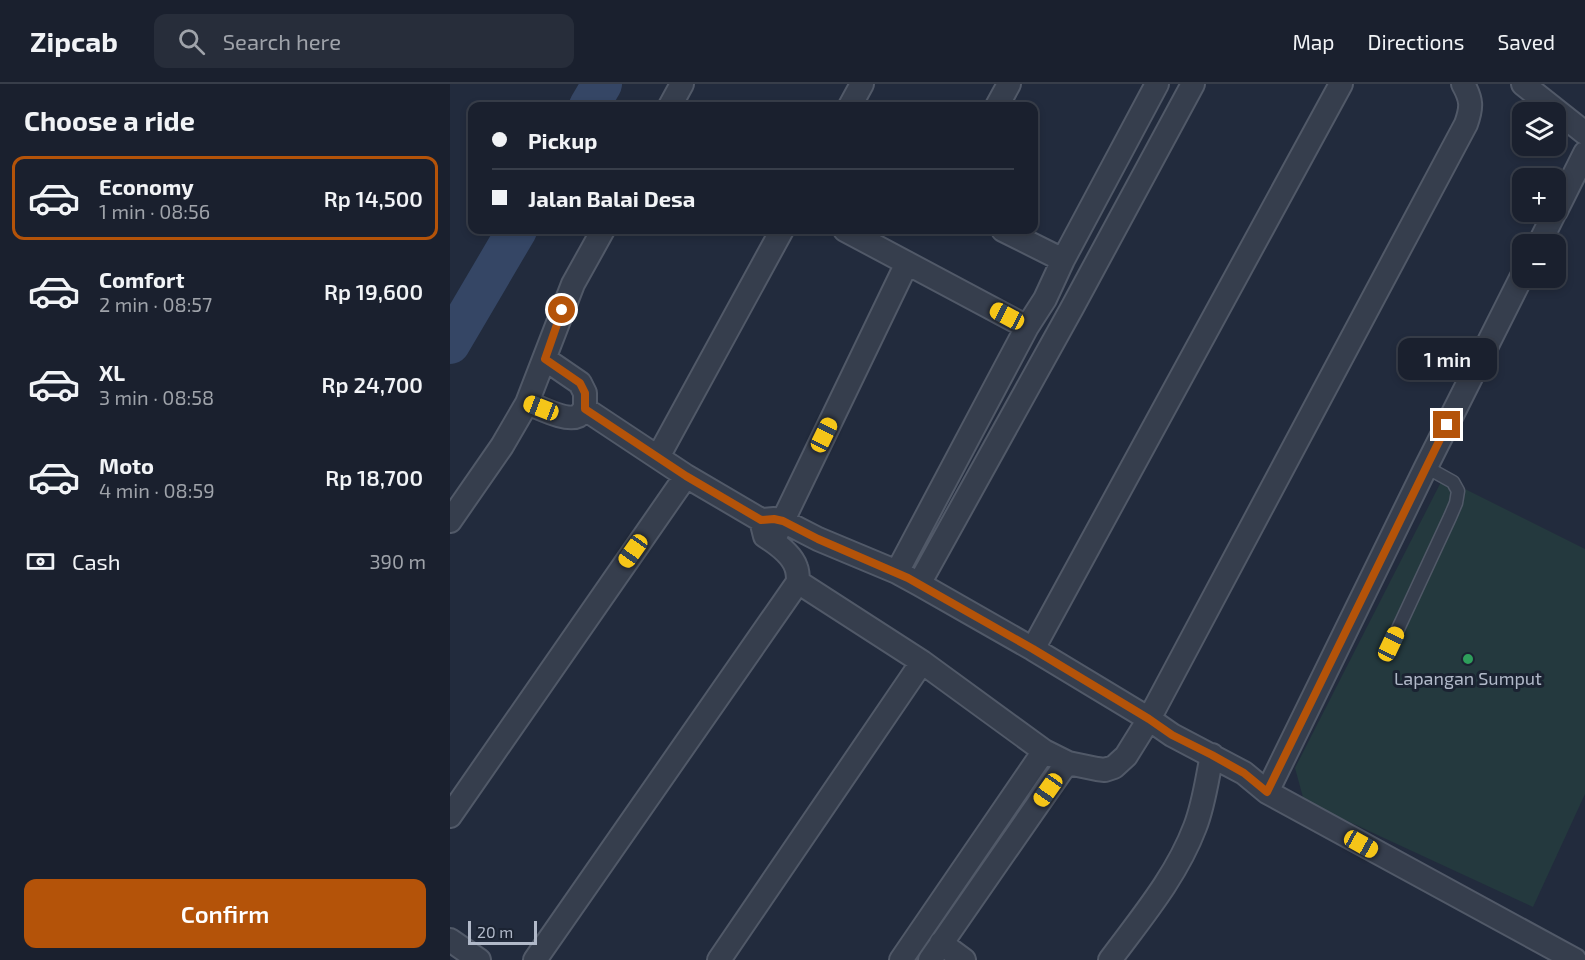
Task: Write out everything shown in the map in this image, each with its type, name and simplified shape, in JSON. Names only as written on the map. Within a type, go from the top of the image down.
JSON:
[{"type":"street","points":[[672,102],[682,84]]},
{"type":"street","points":[[852,102],[862,84]]},
{"type":"street","points":[[999,102],[1009,84]]},
{"type":"street","points":[[897,572],[1027,327],[1045,299],[1063,260],[1156,84]]},
{"type":"street","points":[[919,584],[1193,84]]},
{"type":"street","points":[[1033,649],[1341,84]]},
{"type":"street","points":[[798,582],[922,663],[1044,751],[1068,763],[1105,770],[1114,767],[1126,756],[1149,719],[1466,124],[1471,108],[1469,95],[1463,84]]},
{"type":"street","points":[[1523,84],[1585,134]]},
{"type":"street","points":[[1566,191],[1584,157]]},
{"type":"street","points":[[450,521],[502,446],[527,403],[573,284],[601,234]]},
{"type":"street","points":[[658,457],[780,234]]},
{"type":"street","points":[[853,234],[1027,327]]},
{"type":"street","points":[[1011,234],[1063,260]]},
{"type":"street","points":[[535,960],[798,582],[797,569],[793,561],[765,536],[907,263]]},
{"type":"street","points":[[1267,792],[1516,288]]},
{"type":"street","points":[[1045,299],[1072,308]]},
{"type":"street","points":[[527,403],[568,417],[578,416],[585,409],[585,393],[580,383],[545,359]]},
{"type":"street","points":[[585,409],[686,476],[772,520],[897,572],[919,584],[1033,649],[1172,735],[1244,773],[1267,792],[1575,960]]},
{"type":"street","points":[[450,816],[686,476]]},
{"type":"street","points":[[720,960],[922,663]]},
{"type":"street","points":[[909,957],[1044,751]]},
{"type":"street","points":[[1110,960],[1167,882],[1183,855],[1204,799],[1212,755]]},
{"type":"street","points":[[964,960],[935,952],[1068,763]]},
{"type":"street","points":[[450,940],[479,960]]},
{"type":"lane","points":[[1391,644],[1456,503],[1458,491],[1453,482],[1426,467]]},
{"type":"green space","name":"Lapangan Sumput","points":[[1443,478],[1585,549],[1585,794],[1533,907],[1304,801],[1295,768]]},
{"type":"waterway","points":[[591,102],[602,84]]},
{"type":"waterway","points":[[450,344],[515,234]]},
{"type":"place","name":"Lapangan Sumput","points":[[1468,659]]},
{"type":"route","points":[[562,310],[545,359],[580,383],[585,393],[585,409],[686,476],[761,520],[783,521],[919,584],[1033,649],[1172,735],[1244,773],[1267,792],[1447,425]]}]
